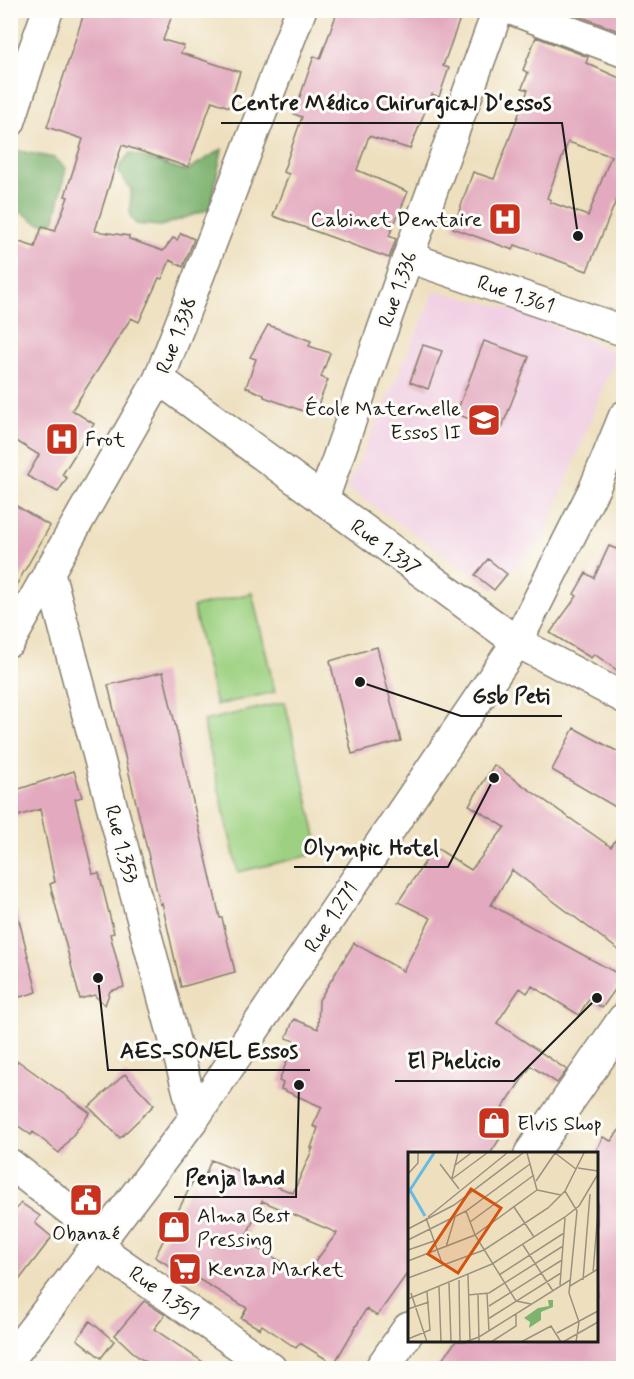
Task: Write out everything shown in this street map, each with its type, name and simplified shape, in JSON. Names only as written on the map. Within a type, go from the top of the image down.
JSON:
[{"type":"main road","points":[[532,1152],[624,1020]]},
{"type":"main road","points":[[381,1368],[408,1330]]},
{"type":"street","points":[[10,122],[48,10]]},
{"type":"street","name":"Rue 1.338","points":[[10,641],[159,379],[301,10]]},
{"type":"street","name":"Rue 1.336","points":[[323,500],[498,10]]},
{"type":"street","points":[[513,10],[624,52]]},
{"type":"street","name":"Rue 1.361","points":[[408,257],[624,332]]},
{"type":"street","name":"Rue 1.337","points":[[159,379],[517,642],[624,698]]},
{"type":"street","name":"Rue 1.271","points":[[10,1359],[195,1117],[517,642],[595,487],[624,416]]},
{"type":"street","name":"Rue 1.353","points":[[49,571],[195,1117]]},
{"type":"street","name":"Rue 1.351","points":[[10,1164],[85,1222],[112,1257],[271,1368]]},
{"type":"shaded area","name":"École Maternelle Essos II","points":[[435,291],[524,312],[617,353],[543,541],[507,574],[494,590],[347,488]]},
{"type":"green space","points":[[222,149],[210,209],[161,226],[136,224],[130,216],[131,189],[119,173],[119,167],[130,153],[186,171]]},
{"type":"green space","points":[[14,150],[54,158],[66,168],[55,220],[40,223],[21,212],[11,211],[11,159]]},
{"type":"green space","points":[[252,593],[275,692],[216,705],[193,607]]},
{"type":"green space","points":[[285,702],[320,853],[238,872],[203,721]]},
{"type":"building","points":[[85,10],[174,10],[163,40],[184,46],[181,53],[240,72],[229,107],[212,101],[188,167],[122,145],[95,231],[129,236],[129,239],[163,251],[173,238],[177,240],[181,233],[194,239],[183,267],[170,260],[139,322],[131,318],[72,410],[94,424],[62,475],[67,478],[58,492],[27,476],[39,455],[10,437],[10,239],[35,247],[42,227],[55,231],[68,197],[65,196],[83,139],[47,127]]},
{"type":"building","points":[[338,10],[363,10],[378,16],[380,10],[463,10],[443,66],[449,68],[439,97],[432,94],[410,149],[369,136],[357,170],[408,192],[389,236],[396,239],[389,258],[273,216],[289,174],[283,172],[302,117],[294,114],[314,56],[320,59]]},
{"type":"building","points":[[563,10],[624,10],[624,33]]},
{"type":"building","points":[[536,37],[588,57],[586,63],[624,80],[624,204],[616,201],[587,271],[515,245],[513,250],[453,228],[473,172],[494,179],[528,90],[522,88],[528,73],[523,70]],"holes":[[[568,142],[611,156],[588,216],[550,202],[551,200],[547,198]]]},
{"type":"building","points":[[268,325],[311,341],[309,346],[330,353],[321,377],[328,380],[314,415],[264,397],[246,387],[256,359],[250,357]]},
{"type":"building","points":[[484,341],[529,357],[501,430],[456,414]]},
{"type":"building","points":[[423,345],[442,351],[428,389],[410,382]]},
{"type":"building","points":[[10,502],[50,526],[10,596]]},
{"type":"building","points":[[609,546],[624,552],[624,675],[594,654],[591,658],[550,633],[577,596],[574,594],[586,573],[594,578]]},
{"type":"building","points":[[488,559],[507,574],[494,590],[475,575]]},
{"type":"building","points":[[377,647],[401,741],[352,754],[330,661]]},
{"type":"building","points":[[163,672],[220,918],[222,918],[235,972],[181,987],[108,685]]},
{"type":"building","points":[[574,728],[624,755],[624,812],[552,770]]},
{"type":"building","points":[[494,765],[611,847],[624,827],[624,954],[512,870],[491,905],[624,977],[602,1008],[589,999],[579,1015],[532,986],[527,993],[520,988],[497,1023],[567,1070],[557,1083],[531,1066],[495,1119],[508,1126],[491,1152],[408,1152],[408,1272],[377,1316],[366,1309],[334,1364],[300,1343],[296,1348],[262,1325],[260,1329],[241,1318],[247,1308],[180,1268],[178,1271],[155,1257],[193,1181],[201,1186],[211,1160],[293,1193],[313,1148],[311,1148],[318,1128],[313,1126],[322,1107],[281,1089],[283,1083],[279,1081],[295,1041],[286,1038],[294,1019],[318,1029],[319,1000],[354,943],[403,971],[431,918],[398,902],[435,847],[471,870],[505,827],[469,805]],"holes":[[[262,1201],[337,1233],[305,1275],[244,1241]]]},
{"type":"building","points":[[74,771],[82,797],[75,799],[93,874],[99,873],[114,933],[110,934],[124,987],[110,991],[105,1005],[94,995],[80,999],[50,884],[55,882],[40,809],[15,817],[10,795],[10,792]]},
{"type":"building","points":[[17,912],[37,992],[10,1000],[10,913]]},
{"type":"building","points":[[18,1061],[90,1113],[59,1153],[33,1132],[31,1135],[10,1120],[10,1070]]},
{"type":"building","points":[[125,1074],[154,1105],[120,1138],[89,1107]]},
{"type":"building","points":[[624,1124],[624,1368],[436,1368],[455,1343],[598,1343],[597,1149],[603,1137],[611,1141]]},
{"type":"building","points":[[21,1203],[40,1216],[35,1223],[52,1237],[10,1292],[10,1217]]},
{"type":"building","points":[[144,1301],[165,1315],[154,1329],[212,1368],[155,1368],[137,1356],[115,1335]]},
{"type":"building","points":[[90,1321],[114,1341],[101,1358],[77,1339]]},
{"type":"place","name":"Cabinet Dentaire","points":[[505,219]]},
{"type":"place","name":"Centre Médico Chirurgical D'essos","points":[[578,236]]},
{"type":"place","name":"École Maternelle Essos II","points":[[484,420]]},
{"type":"place","name":"Frot","points":[[62,439]]},
{"type":"place","name":"Gsb Peti","points":[[360,682]]},
{"type":"place","name":"Olympic Hotel","points":[[494,778]]},
{"type":"place","name":"AES-SONEL Essos","points":[[98,978]]},
{"type":"place","name":"El Phelicio","points":[[597,998]]},
{"type":"place","name":"Penja land","points":[[299,1085]]},
{"type":"place","name":"Elvis Shop","points":[[494,1123]]},
{"type":"place","name":"Obanaé","points":[[86,1200]]},
{"type":"place","name":"Alma Best Pressing","points":[[174,1227]]},
{"type":"place","name":"Kenza Market","points":[[185,1269]]}]
